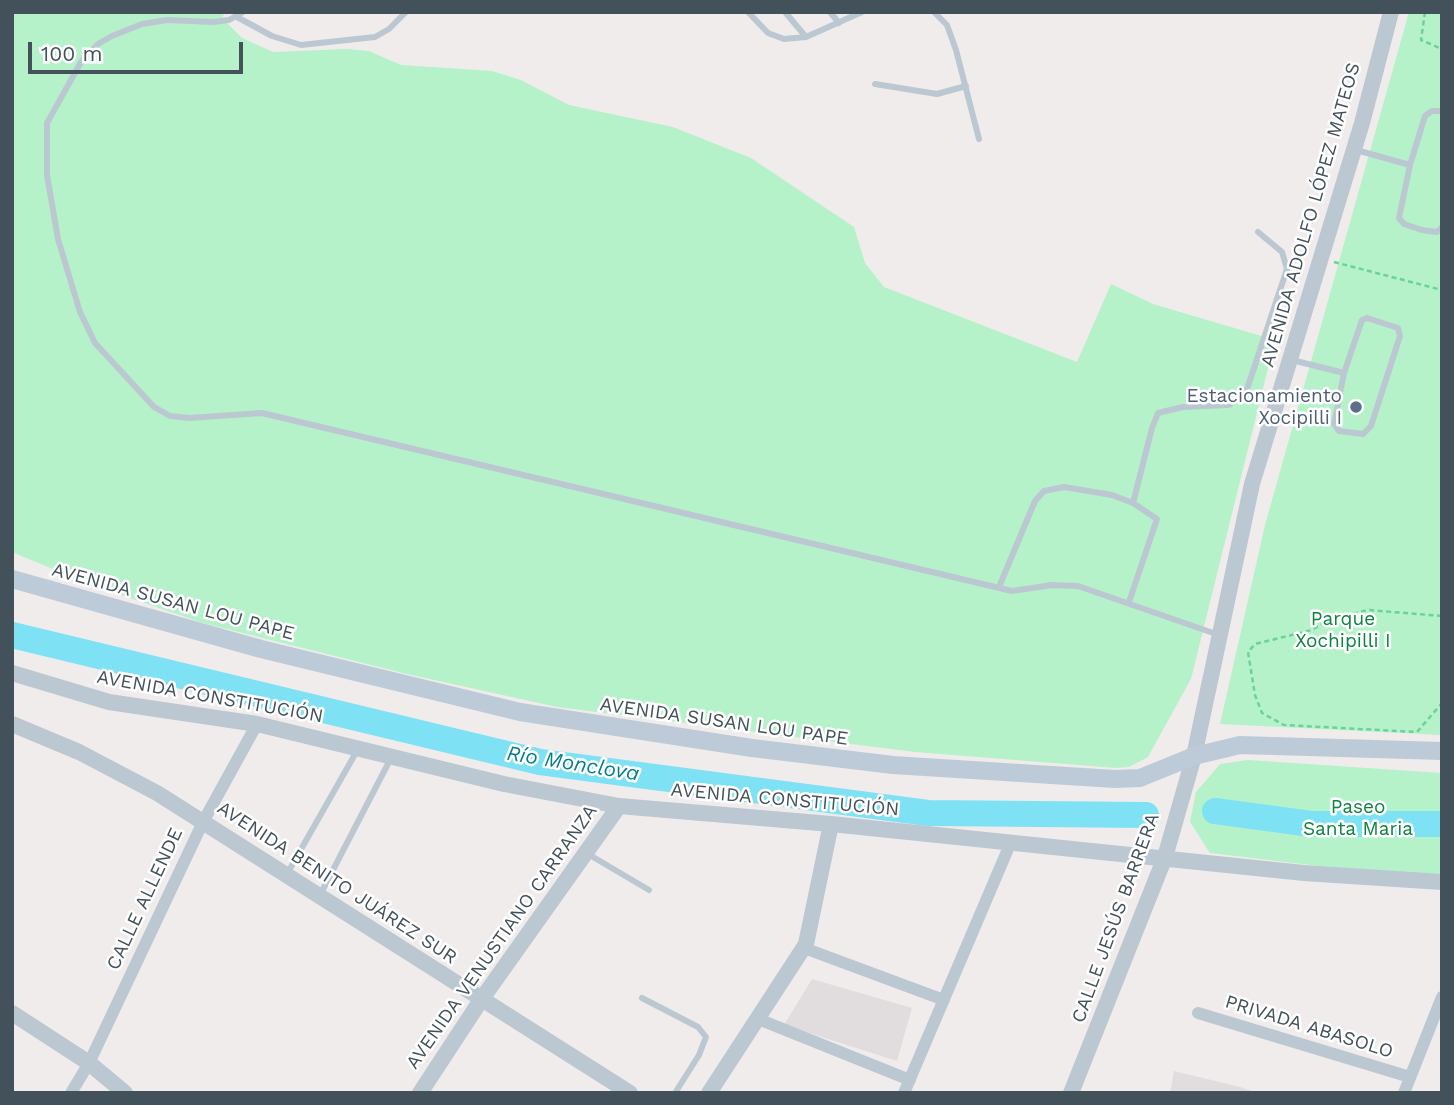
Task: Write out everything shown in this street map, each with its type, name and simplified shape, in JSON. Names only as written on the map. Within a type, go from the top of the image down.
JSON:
[{"type":"main road","name":"AVENIDA SUSAN LOU PAPE","points":[[12,579],[395,683],[582,724],[893,765],[1115,779],[1140,778],[1194,756],[1240,745],[1442,751]]},
{"type":"street","name":"AVENIDA ADOLFO LÓPEZ MATEOS","points":[[1194,756],[1252,484],[1354,150],[1391,12]]},
{"type":"street","name":"AVENIDA CONSTITUCIÓN","points":[[12,673],[72,692],[137,708],[257,724],[563,797],[620,806],[831,824],[1304,873],[1442,882]]},
{"type":"street","name":"AVENIDA BENITO JUÁREZ SUR","points":[[12,724],[79,752],[203,822],[630,1093]]},
{"type":"street","name":"CALLE ALLENDE","points":[[71,1093],[89,1063],[203,822],[257,724]]},
{"type":"street","name":"CALLE JESÚS BARRERA","points":[[1071,1093],[1165,857],[1194,756]]},
{"type":"street","name":"AVENIDA VENUSTIANO CARRANZA","points":[[420,1093],[481,1000],[620,806]]},
{"type":"street","points":[[709,1093],[804,948],[811,929],[831,824]]},
{"type":"street","points":[[1132,854],[1161,839],[1174,825],[1183,846],[1199,861]]},
{"type":"street","points":[[905,1093],[1011,842]]},
{"type":"street","points":[[804,948],[944,1000]]},
{"type":"street","points":[[1404,1093],[1442,997]]},
{"type":"street","points":[[12,1013],[89,1063],[125,1093]]},
{"type":"street","name":"PRIVADA ABASOLO","points":[[1198,1013],[1410,1077]]},
{"type":"street","points":[[758,1019],[910,1080]]},
{"type":"lane","points":[[243,12],[237,17],[214,22],[167,20],[142,24],[112,36],[98,44],[82,62],[47,124],[47,175],[58,239],[80,312],[95,343],[154,407],[170,416],[188,418],[262,413],[999,587],[1024,591],[1065,584],[1129,602],[1219,635]]},
{"type":"lane","points":[[237,17],[272,36],[301,45],[375,37],[389,29],[406,12]]},
{"type":"lane","points":[[748,12],[776,37],[807,37],[862,12]]},
{"type":"lane","points":[[785,12],[807,37]]},
{"type":"lane","points":[[830,12],[839,23]]},
{"type":"lane","points":[[934,12],[947,25],[979,139]]},
{"type":"lane","points":[[874,84],[937,94],[966,86]]},
{"type":"lane","points":[[1442,111],[1432,111],[1425,116],[1410,165],[1399,218],[1404,223],[1422,230],[1437,232],[1442,227]]},
{"type":"lane","points":[[1354,150],[1410,165]]},
{"type":"lane","points":[[1133,503],[1158,413],[1183,407],[1229,405],[1246,392],[1287,269],[1282,252],[1258,232]]},
{"type":"lane","points":[[1367,318],[1398,328],[1400,336],[1371,426],[1363,434],[1339,430],[1334,424],[1344,373],[1362,320],[1367,318]]},
{"type":"lane","points":[[1290,359],[1344,373]]},
{"type":"lane","points":[[999,587],[1035,502],[1044,491],[1063,487],[1112,495],[1154,514],[1157,525],[1129,602]]},
{"type":"lane","points":[[286,875],[359,748]]},
{"type":"lane","points":[[320,897],[392,756]]},
{"type":"lane","points":[[586,853],[649,890]]},
{"type":"lane","points":[[642,998],[704,1032],[699,1055],[675,1093]]},
{"type":"path","points":[[1425,12],[1421,40],[1442,49]]},
{"type":"path","points":[[1321,258],[1442,290]]},
{"type":"path","points":[[1442,615],[1368,610],[1330,619],[1312,630],[1255,644],[1248,653],[1255,695],[1262,713],[1284,725],[1418,732],[1442,704]]},
{"type":"shaded area","points":[[812,979],[912,1008],[897,1061],[784,1025]]},
{"type":"shaded area","points":[[1174,1071],[1240,1087],[1258,1093],[1170,1093]]},
{"type":"green space","points":[[12,12],[225,12],[222,18],[242,38],[273,52],[347,49],[369,51],[401,65],[492,71],[521,80],[569,105],[673,127],[751,158],[854,227],[865,263],[884,287],[1077,362],[1111,284],[1153,304],[1275,340],[1191,679],[1148,757],[1129,767],[1116,768],[915,752],[557,707],[407,674],[203,623],[86,583],[12,552]]},
{"type":"green space","name":"Parque Xochipilli I","points":[[1409,12],[1442,12],[1442,735],[1220,724],[1265,525]]},
{"type":"green space","name":"Paseo Santa Maria","points":[[1248,760],[1442,773],[1442,875],[1319,866],[1210,853],[1190,822],[1196,792],[1220,764]]},
{"type":"waterway","name":"Río Monclova","points":[[12,635],[540,762],[928,813],[1146,815]]},
{"type":"waterway","points":[[1215,811],[1311,824],[1442,824]]},
{"type":"place","name":"Estacionamiento Xocipilli I","points":[[1356,407]]}]
